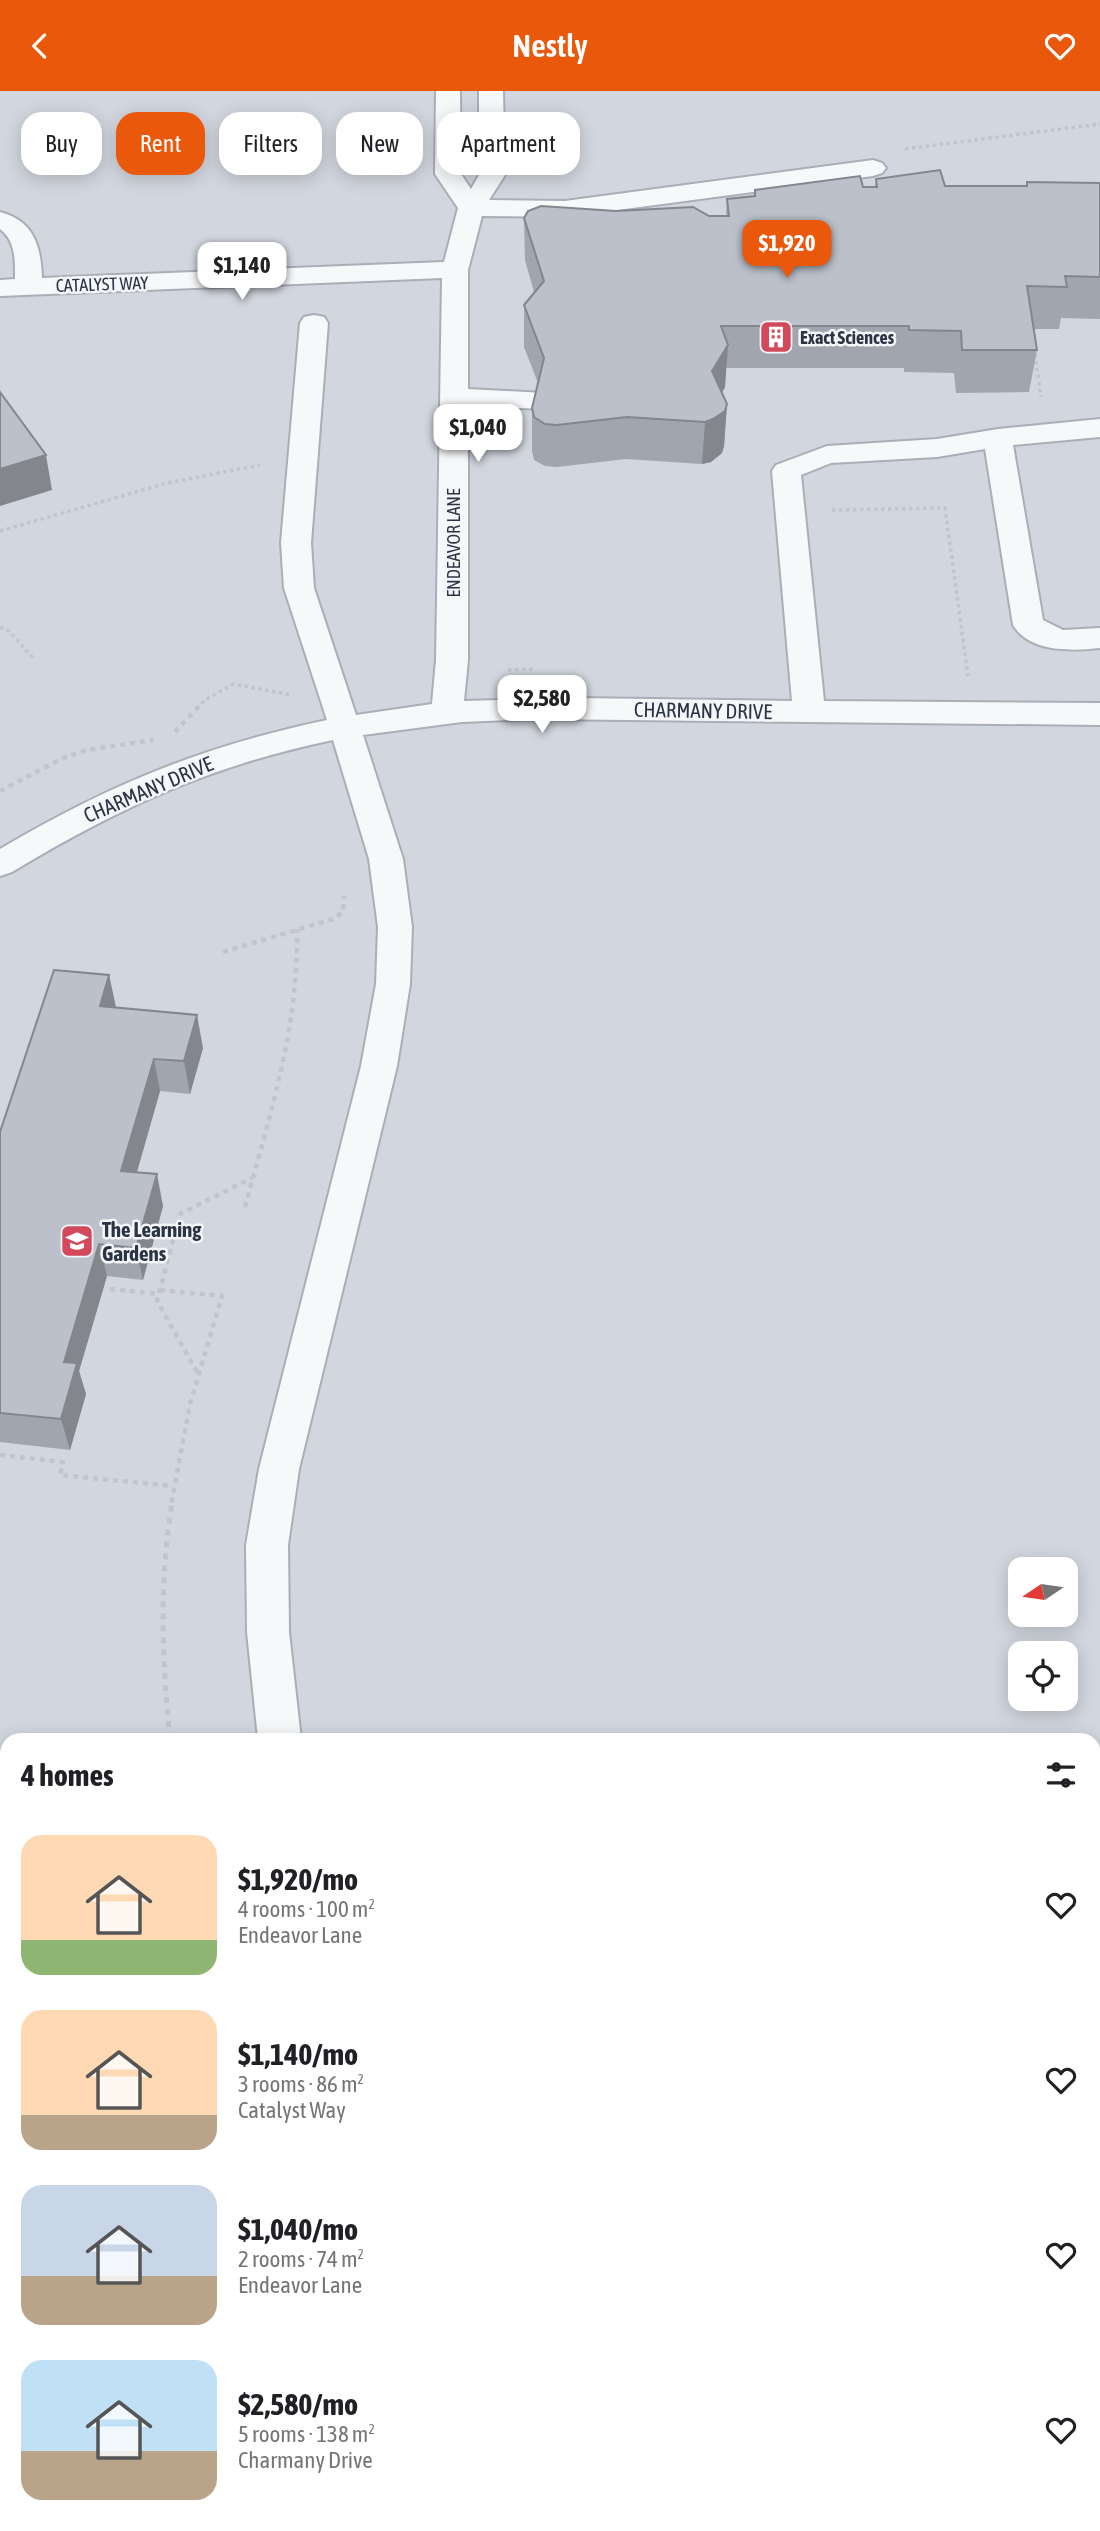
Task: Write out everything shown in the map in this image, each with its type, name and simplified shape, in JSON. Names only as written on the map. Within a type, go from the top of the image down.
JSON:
[{"type":"street","points":[[448,91],[448,174],[471,208],[578,208],[873,168]]},
{"type":"street","name":"ENDEAVOR LANE","points":[[447,713],[452,660],[455,271],[471,208],[492,175],[491,91]]},
{"type":"street","points":[[0,219],[5,220],[22,235],[29,259],[28,287]]},
{"type":"street","name":"CATALYST WAY","points":[[0,288],[455,271]]},
{"type":"street","points":[[278,1733],[268,1632],[267,1545],[277,1482],[301,1372],[379,1066],[394,984],[395,926],[386,859],[299,588],[296,543],[314,323]]},
{"type":"street","points":[[453,397],[544,401]]},
{"type":"street","points":[[808,711],[786,471],[827,454],[937,448],[998,438],[1100,428]]},
{"type":"street","points":[[998,438],[1028,625],[1047,638],[1071,641],[1100,638]]},
{"type":"street","name":"CHARMANY DRIVE","points":[[0,864],[92,811],[143,787],[206,763],[345,727],[447,713],[549,709],[1100,714]]},
{"type":"path","points":[[906,160],[904,148],[1100,124]]},
{"type":"path","points":[[1034,342],[1041,395]]},
{"type":"path","points":[[0,531],[167,484],[304,456]]},
{"type":"path","points":[[790,510],[945,508],[968,676]]},
{"type":"path","points":[[0,627],[9,631],[35,660]]},
{"type":"path","points":[[170,734],[178,731],[205,700],[233,684],[289,695],[332,688]]},
{"type":"path","points":[[0,791],[30,773],[87,750],[163,738]]},
{"type":"path","points":[[223,952],[333,919],[343,912],[343,886]]},
{"type":"path","points":[[245,1207],[286,1049],[299,957],[297,929]]},
{"type":"path","points":[[197,1372],[156,1301],[180,1215],[253,1178]]},
{"type":"path","points":[[110,1289],[222,1296],[197,1372],[180,1438],[173,1486],[161,1635],[169,1733]]},
{"type":"path","points":[[0,1455],[63,1462],[60,1475],[173,1486]]},
{"type":"shaded area","points":[[0,91],[1100,91],[1100,1733],[0,1733]]},
{"type":"building","name":"Exact Sciences","points":[[940,170],[945,186],[1027,186],[1027,182],[1100,183],[1100,277],[1065,276],[1067,287],[1027,286],[1037,350],[962,350],[961,331],[909,330],[909,326],[721,326],[728,345],[712,371],[727,404],[725,411],[713,419],[705,422],[627,417],[557,425],[545,424],[534,417],[532,408],[544,358],[524,305],[544,281],[524,218],[528,211],[541,206],[616,211],[693,207],[709,216],[729,216],[727,199],[755,196],[755,190],[860,176],[863,187],[877,187],[876,179]]},
{"type":"building","points":[[0,392],[46,455],[0,469]]},
{"type":"building","name":"The Learning Gardens","points":[[54,970],[109,975],[100,1006],[197,1015],[184,1061],[154,1059],[121,1171],[157,1174],[136,1248],[99,1244],[64,1362],[77,1363],[61,1419],[0,1413],[0,1132]]},
{"type":"place","name":"Exact Sciences","points":[[776,337]]},
{"type":"place","name":"The Learning Gardens","points":[[77,1241]]}]
